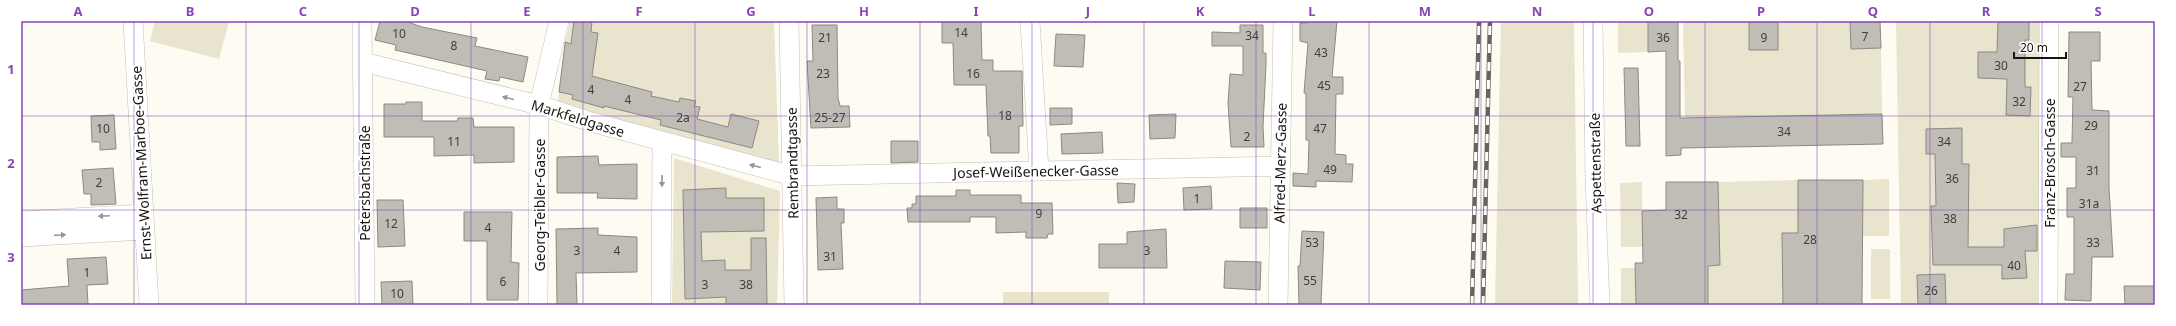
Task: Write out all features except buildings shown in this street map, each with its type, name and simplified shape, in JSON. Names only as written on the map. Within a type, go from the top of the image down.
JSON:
[{"type":"street","name":"Ernst-Wolfram-Marboe-Gasse","points":[[133,21],[143,222],[149,305]]},
{"type":"street","name":"Petersbachstraße","points":[[362,21],[365,305]]},
{"type":"street","name":"Georg-Teibler-Gasse","points":[[538,305],[539,105],[559,21]]},
{"type":"street","name":"Rembrandtgasse","points":[[789,21],[793,176],[794,305]]},
{"type":"street","points":[[1030,21],[1039,171]]},
{"type":"street","name":"Alfred-Merz-Gasse","points":[[1278,305],[1279,166],[1283,21]]},
{"type":"street","name":"Aspettenstraße","points":[[1593,21],[1595,179],[1600,305]]},
{"type":"street","name":"Franz-Brosch-Gasse","points":[[2048,305],[2049,21]]},
{"type":"street","name":"Markfeldgasse","points":[[363,62],[539,105],[591,122],[662,142],[793,176]]},
{"type":"street","points":[[661,305],[662,142]]},
{"type":"street","name":"Josef-Weißenecker-Gasse","points":[[793,176],[1279,166]]},
{"type":"street","points":[[21,221],[143,222]]},
{"type":"street","points":[[21,237],[143,222]]},
{"type":"shaded area","points":[[155,21],[229,21],[219,59],[150,41]]},
{"type":"shaded area","points":[[570,21],[774,21],[779,164],[558,103],[565,42]]},
{"type":"shaded area","points":[[1501,21],[1574,21],[1578,305],[1495,305]]},
{"type":"shaded area","points":[[1618,21],[1648,21],[1648,52],[1618,53]]},
{"type":"shaded area","points":[[1683,21],[1749,21],[1749,50],[1778,50],[1778,21],[1850,21],[1851,49],[1881,48],[1882,114],[1685,117]]},
{"type":"shaded area","points":[[1896,21],[2040,21],[2040,305],[1901,305]]},
{"type":"shaded area","points":[[674,158],[780,191],[777,305],[672,305]]},
{"type":"shaded area","points":[[1889,179],[1889,236],[1863,236],[1863,180]]},
{"type":"shaded area","points":[[1798,180],[1798,233],[1782,233],[1783,305],[1708,305],[1708,266],[1720,265],[1718,182]]},
{"type":"shaded area","points":[[1642,182],[1643,247],[1621,247],[1620,183]]},
{"type":"shaded area","points":[[1871,249],[1890,249],[1890,299],[1871,299]]},
{"type":"shaded area","points":[[1621,268],[1635,268],[1636,305],[1621,305]]},
{"type":"shaded area","points":[[1003,292],[1109,292],[1109,305],[1003,305]]},
{"type":"railway","points":[[1472,305],[1479,21]]},
{"type":"railway","points":[[1483,305],[1490,21]]}]
